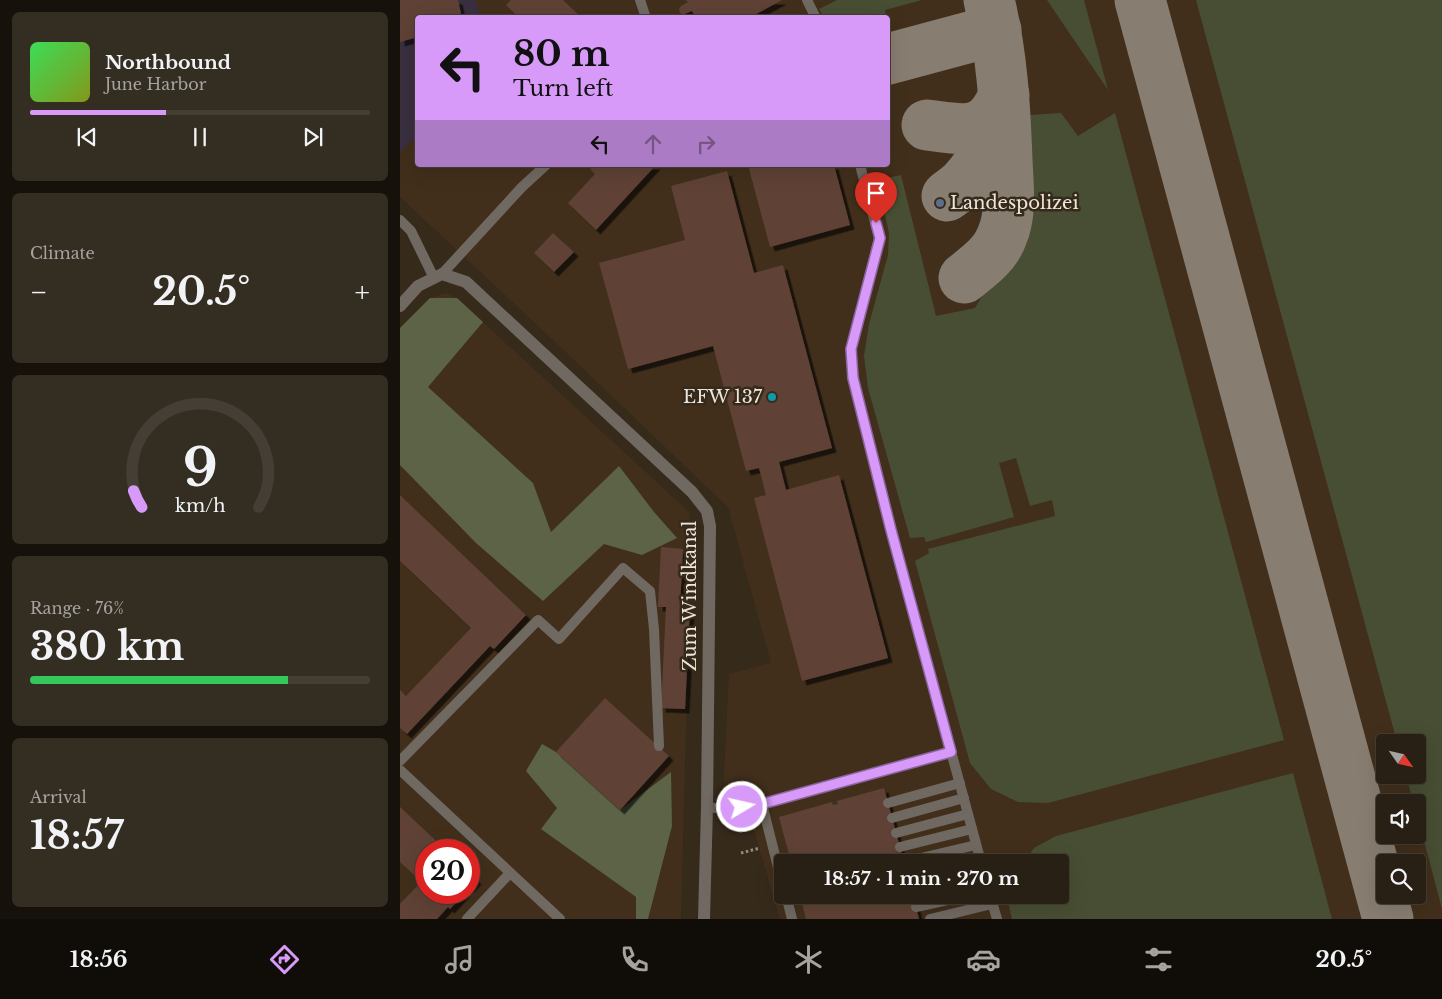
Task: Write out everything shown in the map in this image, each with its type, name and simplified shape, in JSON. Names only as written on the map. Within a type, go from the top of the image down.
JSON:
[{"type":"street","points":[[400,306],[418,286],[438,276]]},
{"type":"street","name":"Zum Windkanal","points":[[438,276],[466,282],[692,492],[707,511],[710,526],[704,919]]},
{"type":"lane","points":[[640,0],[645,15]]},
{"type":"lane","points":[[807,0],[814,15]]},
{"type":"lane","points":[[400,220],[411,231],[438,276],[522,187],[544,167]]},
{"type":"lane","points":[[861,167],[880,238],[851,349],[853,378],[891,530],[978,854]]},
{"type":"lane","points":[[400,761],[538,620],[559,639],[624,568],[650,591],[654,629],[659,746]]},
{"type":"lane","points":[[707,807],[723,809],[762,804],[951,752]]},
{"type":"lane","points":[[400,770],[560,919]]},
{"type":"lane","points":[[888,802],[960,783]]},
{"type":"lane","points":[[892,818],[964,798]]},
{"type":"lane","points":[[762,804],[775,854]]},
{"type":"lane","points":[[896,833],[968,814]]},
{"type":"lane","points":[[900,847],[972,829]]},
{"type":"lane","points":[[936,854],[976,844]]},
{"type":"lane","points":[[467,919],[510,873]]},
{"type":"lane","points":[[788,904],[792,919]]},
{"type":"lane","points":[[916,908],[933,904]]},
{"type":"lane","points":[[930,919],[976,904]]},
{"type":"lane","points":[[992,904],[996,919]]},
{"type":"shaded area","points":[[400,0],[476,0],[480,15],[415,15],[415,137],[400,153]]},
{"type":"shaded area","points":[[476,0],[1442,0],[1442,919],[780,919],[776,904],[1069,904],[1069,854],[774,854],[774,899],[742,790],[723,795],[729,674],[771,663],[728,507],[400,197],[400,153],[415,137],[415,167],[890,167],[890,15],[480,15]]},
{"type":"shaded area","points":[[446,293],[457,298],[689,512],[691,535],[681,919],[400,919],[400,328],[430,298]]},
{"type":"green space","points":[[837,0],[922,0],[885,10],[886,15],[823,15],[819,9]]},
{"type":"green space","points":[[1047,0],[1084,0],[1108,90]]},
{"type":"green space","points":[[1196,0],[1442,0],[1442,909],[1425,844],[1426,794],[1411,794],[1408,784],[1426,784],[1426,734],[1395,734]]},
{"type":"green space","points":[[1061,113],[1078,136],[1115,113],[1284,740],[1048,803],[1018,802],[991,789],[970,763],[915,561],[929,553],[928,549],[1055,516],[1052,500],[1030,506],[1016,458],[999,463],[1014,517],[926,542],[924,537],[910,538],[868,388],[864,356],[869,324],[888,255],[889,233],[877,180],[901,175],[936,316],[975,308],[1021,232],[1016,116]]},
{"type":"green space","points":[[430,298],[457,298],[483,322],[428,387],[533,483],[551,532],[619,466],[654,512],[677,538],[642,555],[604,544],[543,601],[476,543],[400,465],[400,328]]},
{"type":"green space","points":[[542,744],[556,752],[620,810],[671,772],[672,826],[648,919],[636,919],[636,897],[541,829],[557,808],[526,771]]},
{"type":"green space","points":[[1293,773],[1332,919],[1012,919],[1009,904],[1069,904],[1069,854],[1030,854],[1034,848],[1056,836]]},
{"type":"building","points":[[400,0],[458,0],[461,15],[415,15],[415,38],[400,42]]},
{"type":"building","points":[[511,0],[563,0],[579,15],[516,15],[506,5]]},
{"type":"building","points":[[686,0],[782,0],[754,15],[694,15],[692,11],[682,15],[679,9],[688,2]]},
{"type":"building","points":[[592,167],[654,167],[596,230],[568,203],[595,174],[590,169]]},
{"type":"building","points":[[749,167],[835,167],[850,225],[770,247]]},
{"type":"building","points":[[727,171],[754,273],[783,265],[832,448],[779,462],[786,490],[839,475],[888,658],[802,681],[754,498],[766,495],[759,468],[746,471],[713,346],[628,369],[599,263],[685,240],[671,186]]},
{"type":"building","points":[[553,233],[574,252],[554,272],[534,253]]},
{"type":"building","points":[[400,495],[526,615],[494,649],[490,646],[407,734],[400,728],[400,690],[406,696],[471,628],[400,561]]},
{"type":"building","points":[[661,547],[683,549],[680,606],[690,607],[685,709],[661,708],[666,607],[658,607]]},
{"type":"building","points":[[605,698],[669,756],[620,810],[556,752]]},
{"type":"building","points":[[884,788],[902,854],[789,854],[779,817],[832,802],[833,805],[838,804],[837,801]]},
{"type":"building","points":[[400,807],[434,839],[415,839],[415,876],[400,862]]},
{"type":"building","points":[[415,888],[415,904],[455,904],[450,909],[448,907],[437,919],[400,919],[400,904]]},
{"type":"building","points":[[802,904],[915,904],[919,919],[806,919]]},
{"type":"taxiway","points":[[964,278],[986,260],[999,243],[1005,227],[1008,208],[1004,100],[997,40],[989,0]]},
{"type":"taxiway","points":[[1140,0],[1388,919]]},
{"type":"taxiway","points":[[890,58],[996,30]]},
{"type":"taxiway","points":[[927,125],[964,129],[973,128],[990,118],[1004,95]]},
{"type":"taxiway","points":[[947,196],[963,183],[982,157],[995,129],[1000,110]]},
{"type":"place","name":"Landespolizei","points":[[940,203]]},
{"type":"place","name":"EFW 137","points":[[772,397]]},
{"type":"route","points":[[742,807],[762,804],[951,752],[891,530],[853,378],[851,349],[880,238],[876,223]]}]
